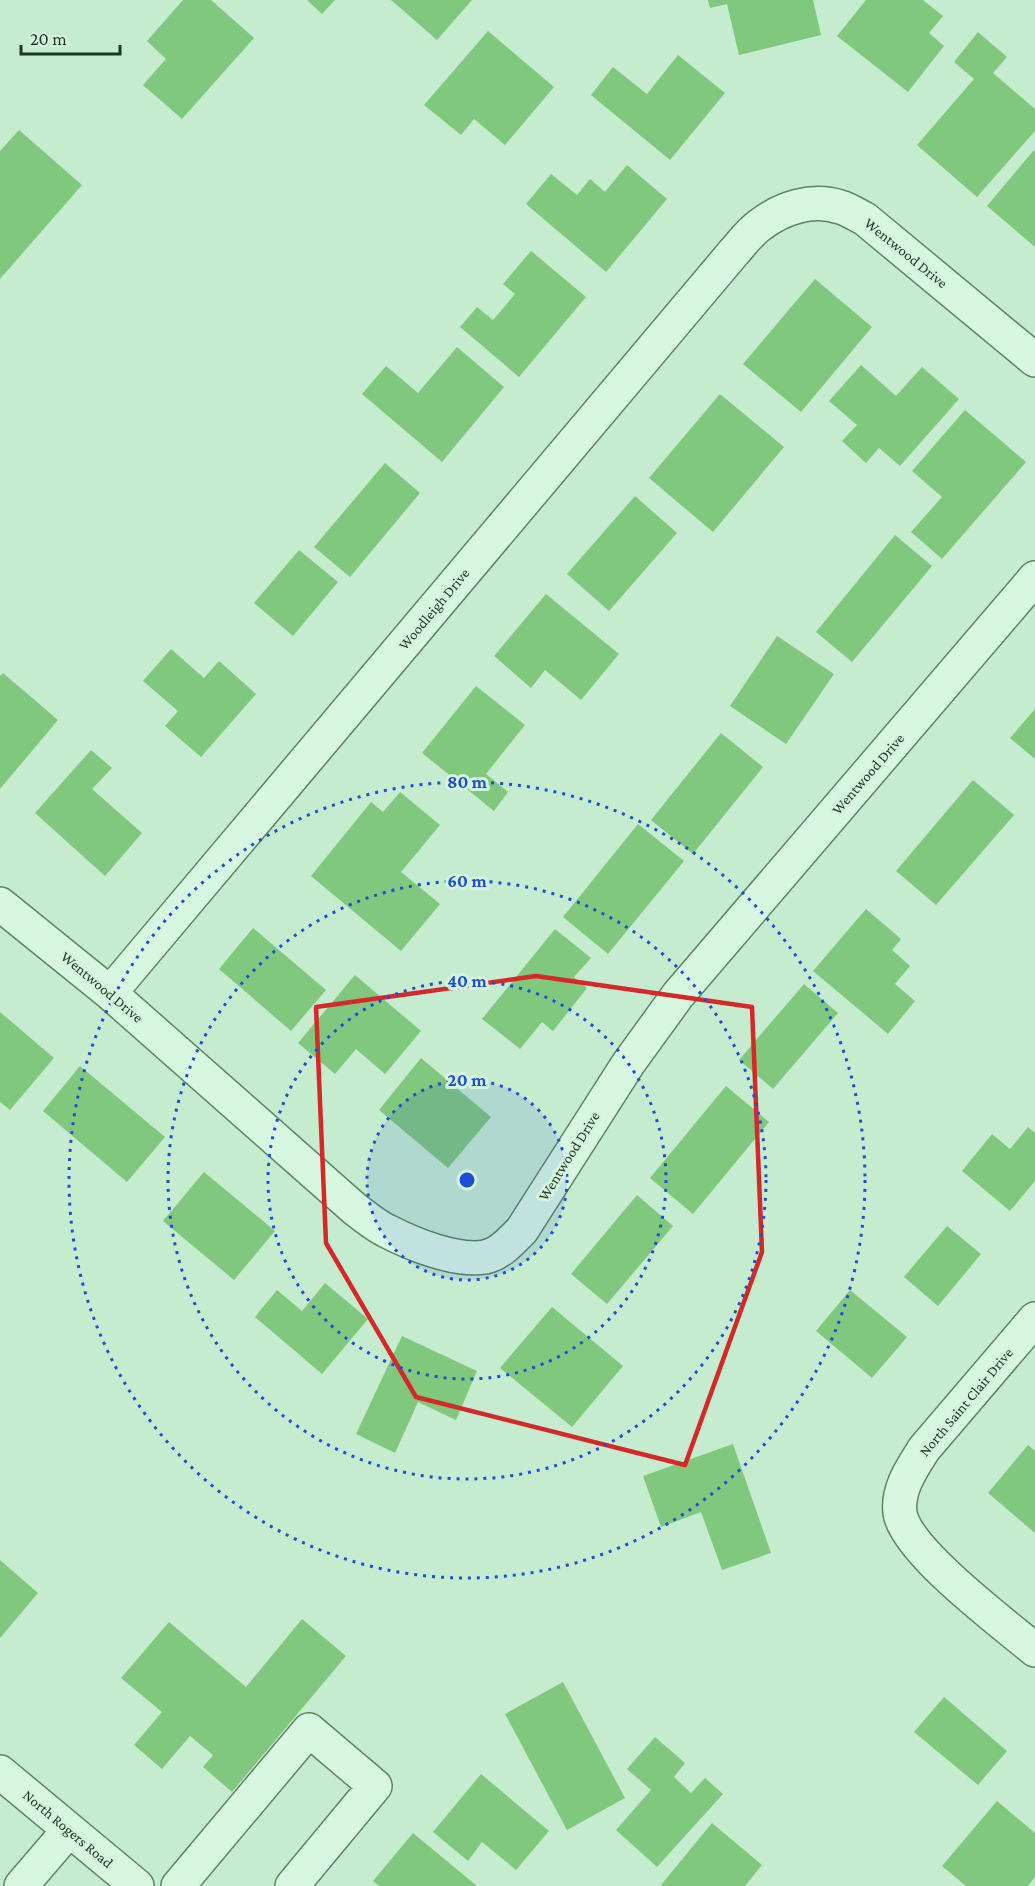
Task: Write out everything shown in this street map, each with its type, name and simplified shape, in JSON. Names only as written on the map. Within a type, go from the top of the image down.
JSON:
[{"type":"street","name":"Wentwood Drive","points":[[759,225],[777,214],[802,204],[821,203],[840,207],[865,219],[1035,360]]},
{"type":"street","name":"Woodleigh Drive","points":[[110,993],[759,225]]},
{"type":"street","name":"Wentwood Drive","points":[[0,904],[110,993],[356,1210],[386,1231],[434,1250],[463,1257],[485,1257],[502,1249],[522,1230],[628,1064],[678,995],[1035,578]]},
{"type":"street","name":"North Saint Clair Drive","points":[[1035,1319],[924,1449],[903,1489],[900,1513],[909,1533],[924,1554],[1035,1650]]},
{"type":"street","points":[[178,1886],[309,1730],[375,1786],[292,1886]]},
{"type":"street","name":"North Rogers Road","points":[[0,1772],[137,1886]]},
{"type":"street","points":[[21,1886],[69,1830]]},
{"type":"highlighted area","points":[[536,976],[752,1007],[762,1252],[685,1465],[416,1397],[326,1243],[316,1007]]},
{"type":"building","points":[[183,0],[211,0],[254,38],[182,119],[143,85],[166,59],[147,41]]},
{"type":"building","points":[[307,0],[335,0],[322,14]]},
{"type":"building","points":[[391,0],[472,0],[437,40]]},
{"type":"building","points":[[708,0],[813,0],[821,35],[739,55],[727,4],[710,8]]},
{"type":"building","points":[[866,0],[923,0],[943,16],[929,33],[944,46],[908,92],[837,36]]},
{"type":"building","points":[[488,31],[554,87],[505,145],[474,119],[461,135],[424,105]]},
{"type":"building","points":[[978,32],[1007,57],[993,73],[1035,109],[1035,131],[977,197],[917,145],[974,79],[954,62]]},
{"type":"building","points":[[678,55],[725,93],[670,160],[591,95],[613,67],[647,94]]},
{"type":"building","points":[[19,130],[82,185],[0,279],[0,151]]},
{"type":"building","points":[[1034,150],[1035,152],[1035,247],[987,206]]},
{"type":"building","points":[[627,165],[667,199],[606,272],[526,204],[551,174],[577,195],[590,179],[605,192]]},
{"type":"building","points":[[531,251],[586,297],[519,377],[460,327],[477,307],[493,320],[515,294],[503,284]]},
{"type":"building","points":[[815,279],[872,327],[801,412],[743,364]]},
{"type":"building","points":[[457,347],[504,387],[442,462],[362,394],[386,366],[418,393]]},
{"type":"building","points":[[861,365],[896,396],[922,367],[959,399],[900,466],[879,448],[866,463],[842,441],[857,425],[829,401]]},
{"type":"building","points":[[720,394],[784,447],[713,532],[649,478]]},
{"type":"building","points":[[965,410],[1026,462],[942,559],[911,532],[942,497],[912,471]]},
{"type":"building","points":[[385,463],[420,493],[350,577],[314,547]]},
{"type":"building","points":[[635,496],[677,533],[609,611],[567,574]]},
{"type":"building","points":[[895,535],[932,566],[852,662],[816,632]]},
{"type":"building","points":[[299,550],[338,582],[293,636],[254,603]]},
{"type":"building","points":[[546,594],[619,654],[581,700],[545,670],[531,688],[494,656]]},
{"type":"building","points":[[777,636],[834,674],[786,744],[730,706]]},
{"type":"building","points":[[171,649],[204,678],[219,661],[256,694],[201,757],[165,726],[178,711],[143,681]]},
{"type":"building","points":[[3,673],[58,720],[0,789],[0,676]]},
{"type":"building","points":[[476,686],[525,725],[486,774],[508,792],[494,811],[422,753]]},
{"type":"building","points":[[1035,709],[1035,759],[1010,738]]},
{"type":"building","points":[[721,733],[763,767],[693,854],[651,820]]},
{"type":"building","points":[[91,750],[112,768],[92,789],[142,833],[105,876],[35,813]]},
{"type":"building","points":[[973,780],[1014,815],[936,905],[896,871]]},
{"type":"building","points":[[400,792],[440,825],[401,872],[440,904],[401,951],[311,876],[371,802],[383,812]]},
{"type":"building","points":[[638,824],[684,861],[608,954],[563,917]]},
{"type":"building","points":[[866,909],[901,939],[892,950],[910,966],[895,984],[915,1001],[888,1034],[813,971]]},
{"type":"building","points":[[253,928],[326,990],[291,1031],[219,969]]},
{"type":"building","points":[[555,929],[591,958],[574,977],[587,988],[553,1031],[542,1022],[520,1049],[482,1019]]},
{"type":"building","points":[[355,975],[421,1031],[385,1074],[356,1049],[335,1074],[298,1043]]},
{"type":"building","points":[[804,984],[838,1013],[773,1089],[739,1060]]},
{"type":"building","points":[[0,1012],[54,1058],[10,1110],[0,1102]]},
{"type":"building","points":[[421,1058],[491,1117],[448,1168],[379,1110]]},
{"type":"building","points":[[80,1066],[165,1137],[127,1182],[43,1111]]},
{"type":"building","points":[[726,1086],[769,1122],[693,1214],[650,1178]]},
{"type":"building","points":[[1028,1127],[1035,1133],[1035,1181],[1010,1211],[962,1171],[992,1134],[1010,1149]]},
{"type":"building","points":[[204,1172],[275,1231],[234,1280],[163,1221]]},
{"type":"building","points":[[637,1195],[673,1226],[607,1304],[571,1274]]},
{"type":"building","points":[[947,1226],[981,1254],[938,1306],[904,1277]]},
{"type":"building","points":[[325,1283],[368,1319],[322,1374],[255,1317],[277,1290],[302,1311]]},
{"type":"building","points":[[850,1290],[907,1337],[872,1378],[816,1331]]},
{"type":"building","points":[[552,1307],[623,1366],[572,1427],[500,1368]]},
{"type":"building","points":[[402,1336],[477,1371],[456,1420],[418,1402],[395,1453],[356,1434]]},
{"type":"building","points":[[733,1444],[771,1553],[722,1570],[701,1512],[661,1527],[643,1476]]},
{"type":"building","points":[[1028,1445],[1035,1451],[1035,1533],[988,1493]]},
{"type":"building","points":[[0,1560],[38,1593],[0,1638]]},
{"type":"building","points":[[302,1619],[346,1656],[232,1792],[203,1767],[213,1755],[190,1736],[162,1769],[134,1745],[162,1712],[121,1678],[169,1622],[246,1687]]},
{"type":"building","points":[[563,1682],[625,1798],[567,1830],[505,1714]]},
{"type":"building","points":[[944,1697],[1007,1751],[978,1785],[914,1732]]},
{"type":"building","points":[[655,1737],[685,1763],[674,1777],[691,1793],[705,1778],[723,1794],[657,1867],[616,1830],[651,1790],[627,1769]]},
{"type":"building","points":[[481,1774],[549,1831],[516,1870],[482,1842],[468,1861],[433,1832]]},
{"type":"building","points":[[997,1801],[1035,1833],[1035,1877],[1028,1886],[966,1886],[942,1866]]},
{"type":"building","points":[[712,1823],[762,1865],[745,1886],[662,1886],[661,1885]]},
{"type":"building","points":[[413,1833],[477,1886],[379,1886],[373,1881]]}]
